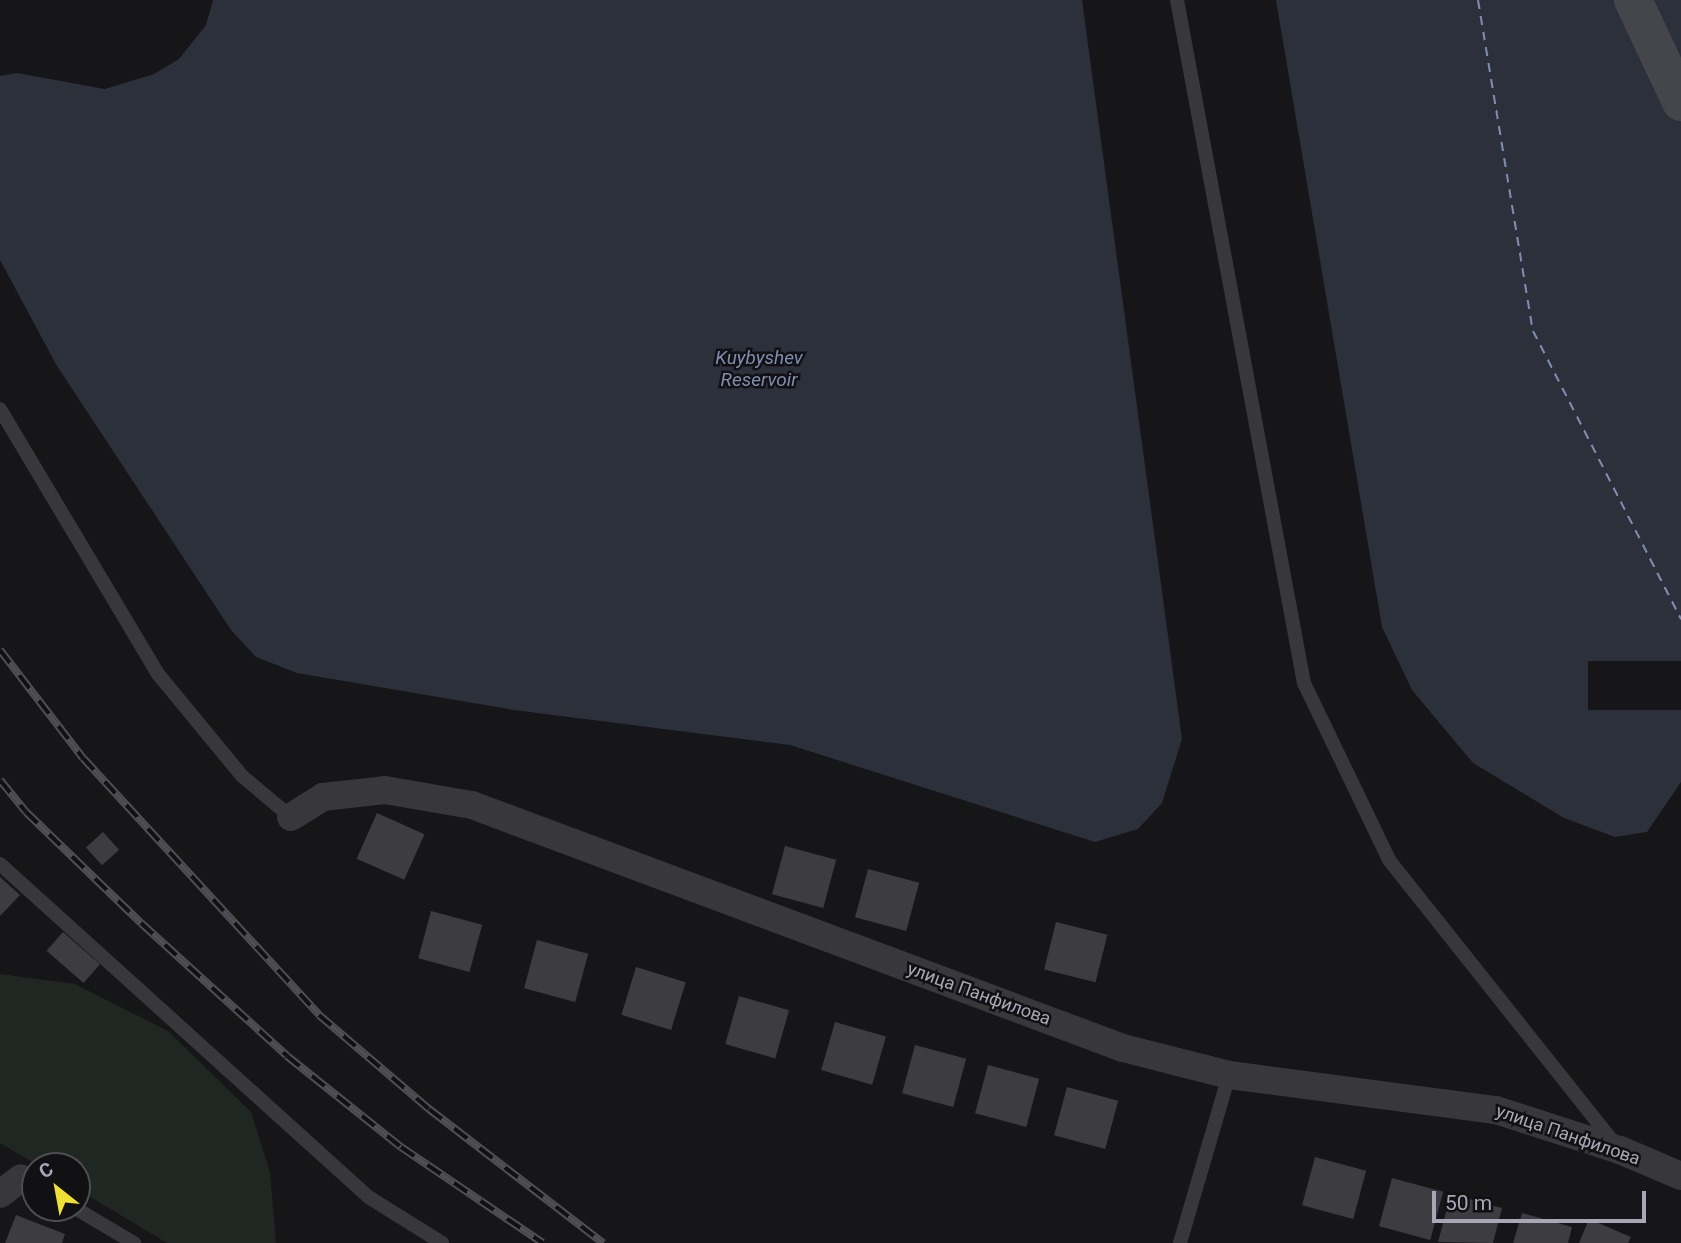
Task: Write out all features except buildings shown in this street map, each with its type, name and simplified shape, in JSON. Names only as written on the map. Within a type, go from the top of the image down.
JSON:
[{"type":"street","points":[[1633,0],[1681,102]]},
{"type":"street","name":"улица Панфилова","points":[[291,817],[323,797],[385,790],[472,805],[1122,1048],[1229,1074],[1496,1110],[1620,1150],[1681,1176]]},
{"type":"lane","points":[[1177,0],[1304,683],[1389,860],[1620,1150]]},
{"type":"lane","points":[[0,409],[158,674],[242,776],[291,817]]},
{"type":"lane","points":[[0,864],[370,1198],[442,1243]]},
{"type":"lane","points":[[1180,1243],[1229,1074]]},
{"type":"lane","points":[[91,1217],[134,1243]]},
{"type":"shaded area","points":[[0,974],[75,984],[168,1031],[251,1112],[270,1172],[276,1243],[167,1243],[91,1197],[91,1152],[21,1152],[21,1155],[0,1143]]},
{"type":"water","name":"Kuybyshev Reservoir","points":[[213,0],[1082,0],[1182,739],[1162,803],[1138,829],[1095,842],[790,745],[514,710],[297,673],[256,657],[231,630],[57,366],[0,260],[0,76],[17,73],[105,89],[154,74],[179,59],[206,25]]},
{"type":"water","points":[[1276,0],[1681,0],[1681,782],[1647,832],[1615,837],[1564,818],[1473,763],[1412,690],[1382,627]]},
{"type":"pier","points":[[1588,661],[1681,661],[1681,710],[1588,710]]},
{"type":"ferry route","points":[[1478,0],[1533,331],[1681,619]]},
{"type":"railway","points":[[0,650],[83,758],[319,1015],[429,1109],[603,1243]]},
{"type":"railway","points":[[0,780],[26,812],[141,923],[287,1056],[401,1147],[543,1243]]}]
